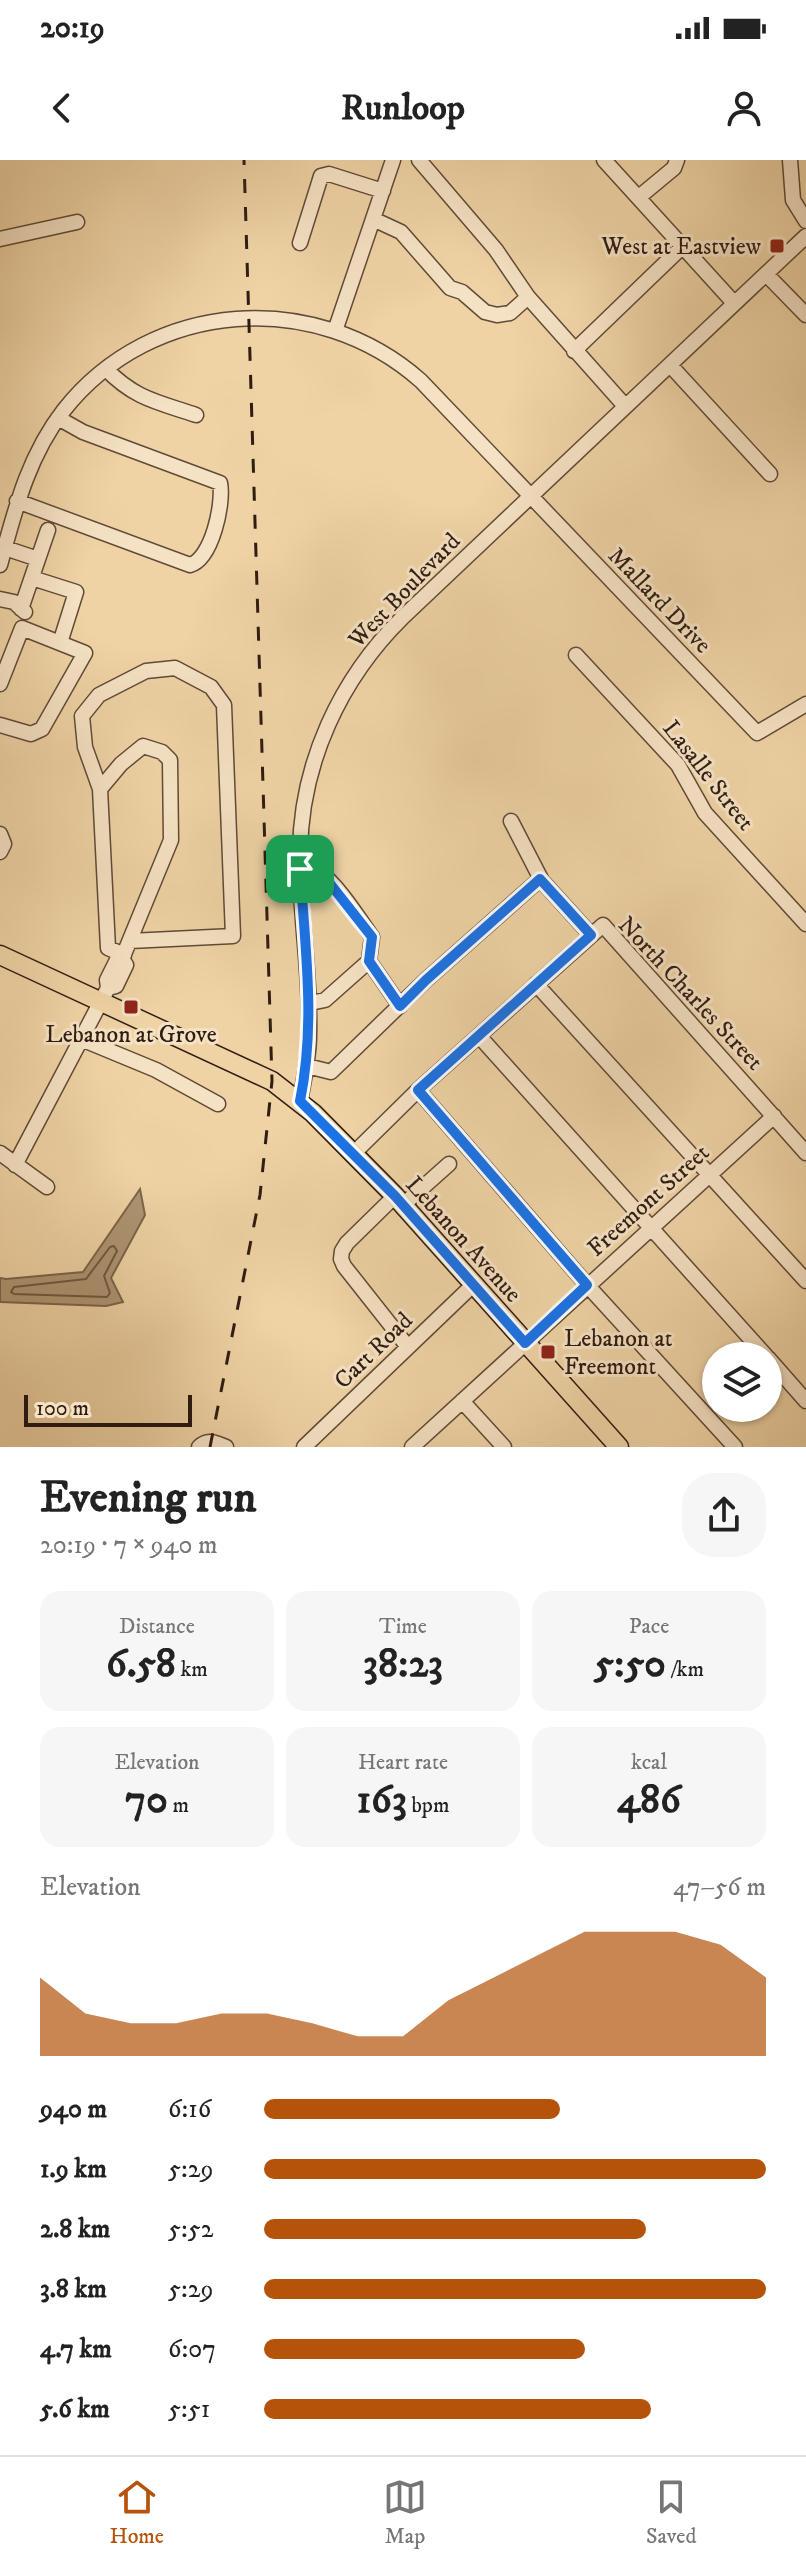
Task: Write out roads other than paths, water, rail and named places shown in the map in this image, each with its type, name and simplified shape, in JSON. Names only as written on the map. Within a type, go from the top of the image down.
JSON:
[{"type":"main road","name":"Lebanon Avenue","points":[[0,955],[104,996],[272,1081],[300,1101],[399,1201],[619,1447]]},
{"type":"street","points":[[335,331],[393,160]]},
{"type":"street","points":[[419,160],[496,250],[528,297],[625,406]]},
{"type":"street","points":[[604,160],[734,303]]},
{"type":"street","points":[[639,197],[674,168],[677,160]]},
{"type":"street","points":[[790,160],[793,200],[806,221]]},
{"type":"street","points":[[300,243],[321,176],[329,174],[383,191]]},
{"type":"street","points":[[373,219],[401,232],[450,288],[462,292],[485,312],[497,315],[510,313],[528,297]]},
{"type":"street","points":[[0,239],[77,222]]},
{"type":"street","name":"West Boulevard","points":[[300,1101],[307,1066],[310,1003],[300,869],[302,819],[311,773],[327,727],[352,679],[395,625],[806,236]]},
{"type":"street","points":[[574,351],[682,247]]},
{"type":"street","points":[[766,274],[806,315]]},
{"type":"street","name":"Mallard Drive","points":[[0,565],[17,501],[42,442],[58,418],[94,377],[130,351],[166,334],[205,322],[264,318],[297,321],[335,331],[376,349],[414,376],[757,733],[806,704]]},
{"type":"street","points":[[670,365],[770,474]]},
{"type":"street","points":[[106,369],[123,386],[143,397],[196,415]]},
{"type":"street","points":[[17,501],[190,565],[197,563],[205,553],[219,513],[222,498],[220,483],[83,432],[58,418]]},
{"type":"street","points":[[21,609],[48,530]]},
{"type":"street","points":[[5,548],[38,559]]},
{"type":"street","points":[[32,578],[76,592],[60,643]]},
{"type":"street","points":[[0,599],[14,602],[25,612],[22,628],[0,684]]},
{"type":"street","points":[[0,725],[31,734],[42,729],[85,653],[22,628]]},
{"type":"street","name":"Lasalle Street","points":[[576,655],[678,765],[705,813],[806,924]]},
{"type":"street","points":[[175,668],[211,687],[224,705],[233,936],[126,951],[108,948],[100,789],[85,747],[82,716],[99,695],[146,671],[175,668]]},
{"type":"street","points":[[15,1165],[104,996],[116,986],[126,965],[126,951],[171,840],[170,760],[162,752],[143,746],[121,764],[100,789]]},
{"type":"street","name":"North Charles Street","points":[[511,821],[542,881],[591,935],[603,925],[806,1153]]},
{"type":"street","points":[[0,834],[4,844],[0,852]]},
{"type":"street","points":[[300,869],[315,870],[324,876],[372,937],[369,961],[325,1000],[310,1003]]},
{"type":"street","points":[[307,1066],[331,1072],[517,899],[540,879],[542,881]]},
{"type":"street","points":[[353,1154],[418,1090],[591,935]]},
{"type":"street","points":[[369,961],[400,1006]]},
{"type":"street","points":[[536,984],[806,1281]]},
{"type":"street","points":[[479,1036],[754,1342]]},
{"type":"street","points":[[81,1039],[156,1070],[218,1104]]},
{"type":"street","points":[[418,1090],[587,1285],[735,1447]]},
{"type":"street","name":"Freemont Street","points":[[412,1447],[774,1116]]},
{"type":"street","points":[[0,1153],[47,1187]]},
{"type":"street","points":[[408,1347],[354,1279],[341,1259],[342,1251],[347,1243],[449,1164]]},
{"type":"street","name":"Cart Road","points":[[304,1447],[473,1285]]},
{"type":"street","points":[[782,1374],[806,1401]]},
{"type":"street","points":[[462,1401],[504,1447]]},
{"type":"street","points":[[202,1445],[211,1442],[226,1447]]},
{"type":"water","points":[[140,1189],[145,1215],[111,1278],[123,1302],[106,1306],[0,1302],[0,1278],[83,1272]]},
{"type":"railway","points":[[210,1447],[260,1195],[272,1081],[244,160]]},
{"type":"place","name":"West at Eastview","points":[[777,246]]},
{"type":"place","name":"Lebanon at Grove","points":[[131,1007]]},
{"type":"place","name":"Lebanon at Freemont","points":[[548,1352]]}]
